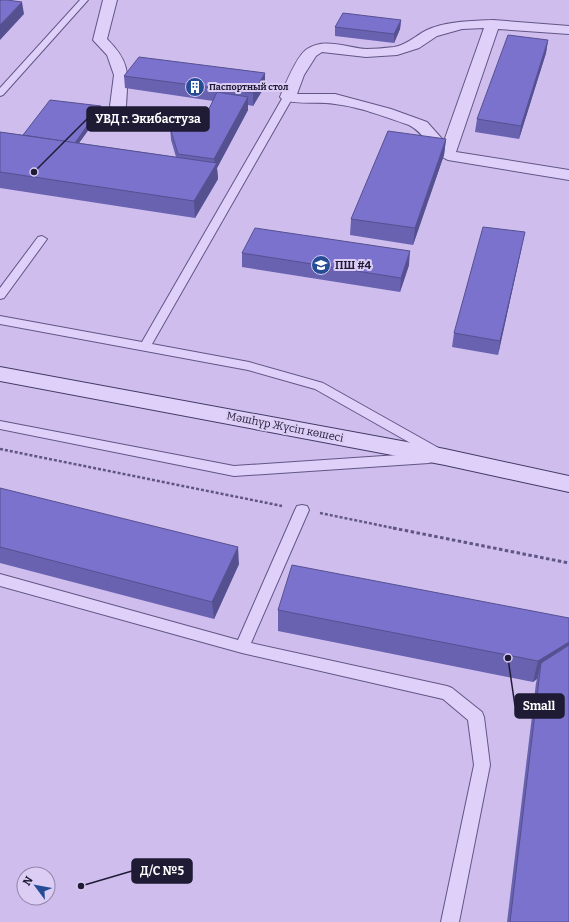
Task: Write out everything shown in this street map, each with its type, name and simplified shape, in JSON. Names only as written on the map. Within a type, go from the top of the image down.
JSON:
[{"type":"street","points":[[110,0],[100,40],[114,54],[121,75],[118,106]]},
{"type":"street","points":[[447,154],[493,24]]},
{"type":"street","points":[[569,30],[493,24],[462,25],[432,33],[414,45],[397,51],[366,53],[324,47],[316,49],[310,54],[288,97],[302,100],[320,98],[335,99],[408,120],[421,125],[447,154],[476,161],[569,175]]},
{"type":"street","name":"Мәшһүр Жүсіп көшесі","points":[[0,374],[445,457],[569,484]]},
{"type":"lane","points":[[0,93],[84,0]]},
{"type":"lane","points":[[145,347],[288,97]]},
{"type":"lane","points":[[0,296],[42,239]]},
{"type":"lane","points":[[0,320],[249,366],[319,386],[445,457]]},
{"type":"lane","points":[[0,425],[234,471],[445,457]]},
{"type":"lane","points":[[242,647],[302,510]]},
{"type":"lane","points":[[0,580],[242,647],[447,693],[476,717],[482,765],[450,922]]},
{"type":"building","points":[[0,0],[22,2],[0,25]]},
{"type":"building","points":[[343,13],[401,20],[394,34],[335,27]]},
{"type":"building","points":[[508,35],[548,40],[521,126],[477,119]]},
{"type":"building","points":[[139,57],[265,73],[253,93],[124,76]]},
{"type":"building","points":[[217,92],[248,97],[214,159],[178,154],[170,127],[184,110],[207,113]]},
{"type":"building","points":[[50,100],[101,106],[75,143],[23,135]]},
{"type":"building","points":[[388,131],[446,139],[415,228],[351,219]]},
{"type":"building","points":[[0,132],[217,163],[194,201],[0,172]]},
{"type":"building","points":[[483,227],[525,232],[500,341],[454,333]]},
{"type":"building","points":[[255,228],[410,251],[401,278],[242,253]]},
{"type":"building","points":[[0,488],[238,547],[212,602],[0,547]]},
{"type":"building","points":[[292,565],[569,618],[569,642],[538,661],[278,610]]},
{"type":"building","points":[[569,645],[569,922],[510,922],[541,663]]},
{"type":"place","name":"Паспортный стол","points":[[195,87]]},
{"type":"place","name":"УВД г. Экибастуза","points":[[34,172]]},
{"type":"place","name":"ПШ #4","points":[[321,265]]},
{"type":"place","name":"Small","points":[[508,658]]},
{"type":"place","name":"Д/С №5","points":[[81,886]]}]
